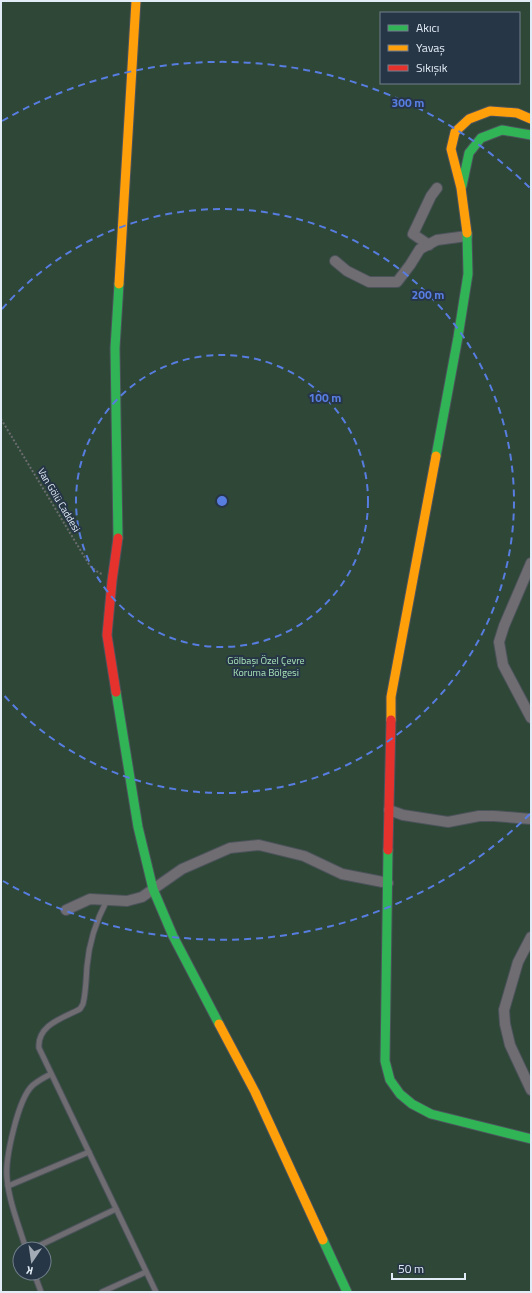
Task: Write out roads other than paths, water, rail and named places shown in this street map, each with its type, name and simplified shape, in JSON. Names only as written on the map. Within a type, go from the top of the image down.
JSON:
[{"type":"street","points":[[136,1],[115,348],[118,537],[107,635],[138,827],[153,889],[173,936],[255,1092],[347,1292]]},
{"type":"street","points":[[531,119],[517,113],[490,111],[469,119],[455,132],[451,149],[461,188],[467,236],[468,274],[458,337],[390,697],[385,1061],[390,1080],[400,1094],[412,1104],[431,1114],[531,1138]]},
{"type":"street","points":[[461,188],[469,153],[481,138],[502,130],[531,135]]},
{"type":"street","points":[[429,245],[413,234],[431,196],[437,188]]},
{"type":"street","points":[[336,262],[347,271],[369,282],[397,282],[420,249],[437,240],[467,236]]},
{"type":"street","points":[[531,563],[504,626],[499,642],[503,665],[531,718]]},
{"type":"street","points":[[389,810],[403,815],[448,822],[479,816],[531,819]]},
{"type":"street","points":[[66,910],[90,899],[127,901],[142,896],[182,869],[230,848],[259,845],[304,856],[342,874],[388,883]]},
{"type":"street","points":[[531,937],[518,962],[504,1010],[504,1024],[510,1045],[531,1090]]},
{"type":"lane","points":[[107,900],[99,915],[91,940],[83,1004],[80,1009],[48,1026],[40,1038],[39,1048],[156,1292]]},
{"type":"lane","points":[[23,1241],[9,1195],[7,1167],[19,1109],[25,1096],[33,1085],[51,1074]]},
{"type":"lane","points":[[8,1186],[89,1152]]},
{"type":"lane","points":[[48,1241],[116,1208]]},
{"type":"lane","points":[[102,1292],[146,1272]]},
{"type":"lane","points":[[37,1281],[41,1292]]},
{"type":"park label","name":"Gölbaşı Özel Çevre Koruma Bölgesi","points":[[266,666]]}]
